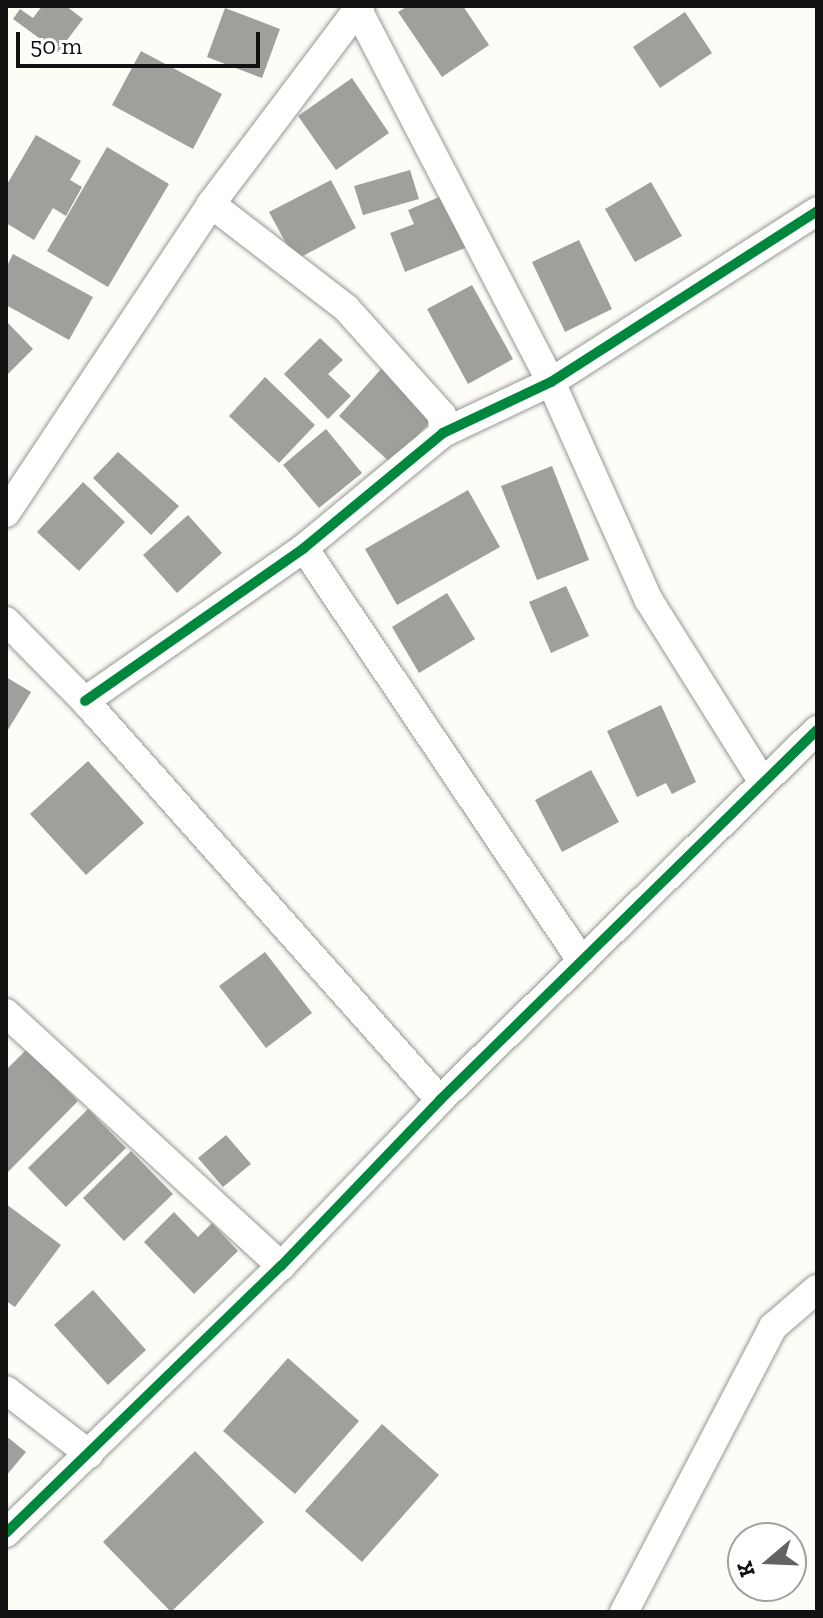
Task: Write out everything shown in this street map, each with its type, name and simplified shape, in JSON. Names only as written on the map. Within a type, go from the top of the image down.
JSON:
[{"type":"street","points":[[6,513],[211,204],[358,7],[551,382],[648,599],[763,782]]},
{"type":"street","points":[[211,204],[346,308],[442,415],[443,433]]},
{"type":"street","points":[[85,701],[304,548],[443,433],[551,382],[817,211]]},
{"type":"street","points":[[304,548],[582,961]]},
{"type":"street","points":[[6,621],[85,701],[440,1100]]},
{"type":"street","points":[[6,1533],[281,1266],[440,1100],[817,730]]},
{"type":"street","points":[[6,1013],[281,1266]]},
{"type":"street","points":[[624,1612],[773,1327],[817,1289]]},
{"type":"street","points":[[6,1390],[89,1454]]},
{"type":"building","points":[[42,6],[66,6],[83,19],[58,52],[13,19],[20,9],[33,18]]},
{"type":"building","points":[[408,6],[463,6],[489,45],[442,77],[398,12]]},
{"type":"building","points":[[225,8],[280,29],[262,78],[207,57]]},
{"type":"building","points":[[685,12],[712,53],[660,88],[633,47]]},
{"type":"building","points":[[141,51],[222,94],[193,149],[112,105]]},
{"type":"building","points":[[352,78],[389,133],[336,170],[298,116]]},
{"type":"building","points":[[36,135],[81,161],[70,180],[82,187],[66,216],[53,208],[34,240],[6,223],[6,186]]},
{"type":"building","points":[[107,147],[169,184],[108,287],[47,251]]},
{"type":"building","points":[[410,170],[419,199],[363,215],[354,186]]},
{"type":"building","points":[[331,180],[356,228],[295,260],[269,212]]},
{"type":"building","points":[[651,182],[682,236],[635,262],[605,209]]},
{"type":"building","points":[[449,193],[470,246],[405,272],[390,233],[414,224],[408,210]]},
{"type":"building","points":[[579,240],[612,309],[565,332],[532,262]]},
{"type":"building","points":[[13,254],[93,297],[69,340],[6,305],[6,268]]},
{"type":"building","points":[[472,285],[513,359],[468,384],[427,309]]},
{"type":"building","points":[[6,321],[33,349],[6,376]]},
{"type":"building","points":[[320,338],[343,360],[328,374],[351,396],[328,419],[284,374]]},
{"type":"building","points":[[382,368],[435,416],[392,464],[339,416]]},
{"type":"building","points":[[265,377],[315,425],[279,463],[229,416]]},
{"type":"building","points":[[326,429],[362,473],[319,508],[283,465]]},
{"type":"building","points":[[118,452],[179,506],[151,535],[93,478]]},
{"type":"building","points":[[552,466],[589,560],[537,580],[501,486]]},
{"type":"building","points":[[83,482],[125,522],[79,571],[37,532]]},
{"type":"building","points":[[468,490],[500,547],[397,605],[365,549]]},
{"type":"building","points":[[188,515],[222,553],[177,593],[143,555]]},
{"type":"building","points":[[566,586],[589,636],[551,653],[529,602]]},
{"type":"building","points":[[447,593],[475,639],[419,673],[392,627]]},
{"type":"building","points":[[6,677],[31,692],[6,733]]},
{"type":"building","points":[[661,705],[696,782],[672,794],[666,783],[637,797],[607,731]]},
{"type":"building","points":[[88,761],[144,823],[86,875],[30,814]]},
{"type":"building","points":[[591,770],[619,822],[562,852],[535,800]]},
{"type":"building","points":[[265,952],[312,1013],[266,1048],[219,986]]},
{"type":"building","points":[[27,1049],[78,1101],[6,1174],[6,1070]]},
{"type":"building","points":[[88,1109],[126,1148],[66,1207],[28,1168]]},
{"type":"building","points":[[226,1135],[251,1164],[223,1187],[198,1158]]},
{"type":"building","points":[[131,1151],[173,1194],[124,1241],[83,1198]]},
{"type":"building","points":[[6,1204],[61,1245],[15,1307],[6,1301]]},
{"type":"building","points":[[174,1212],[198,1237],[212,1223],[238,1251],[194,1294],[144,1242]]},
{"type":"building","points":[[93,1290],[146,1350],[108,1385],[54,1325]]},
{"type":"building","points":[[288,1358],[359,1421],[295,1494],[223,1431]]},
{"type":"building","points":[[382,1424],[439,1475],[362,1562],[305,1511]]},
{"type":"building","points":[[6,1436],[26,1452],[6,1476]]},
{"type":"building","points":[[195,1451],[264,1522],[171,1612],[103,1542]]},
{"type":"cycle path","points":[[85,701],[304,548],[443,433],[551,382],[817,211]]},
{"type":"cycle path","points":[[6,1533],[281,1266],[440,1100],[817,730]]}]
